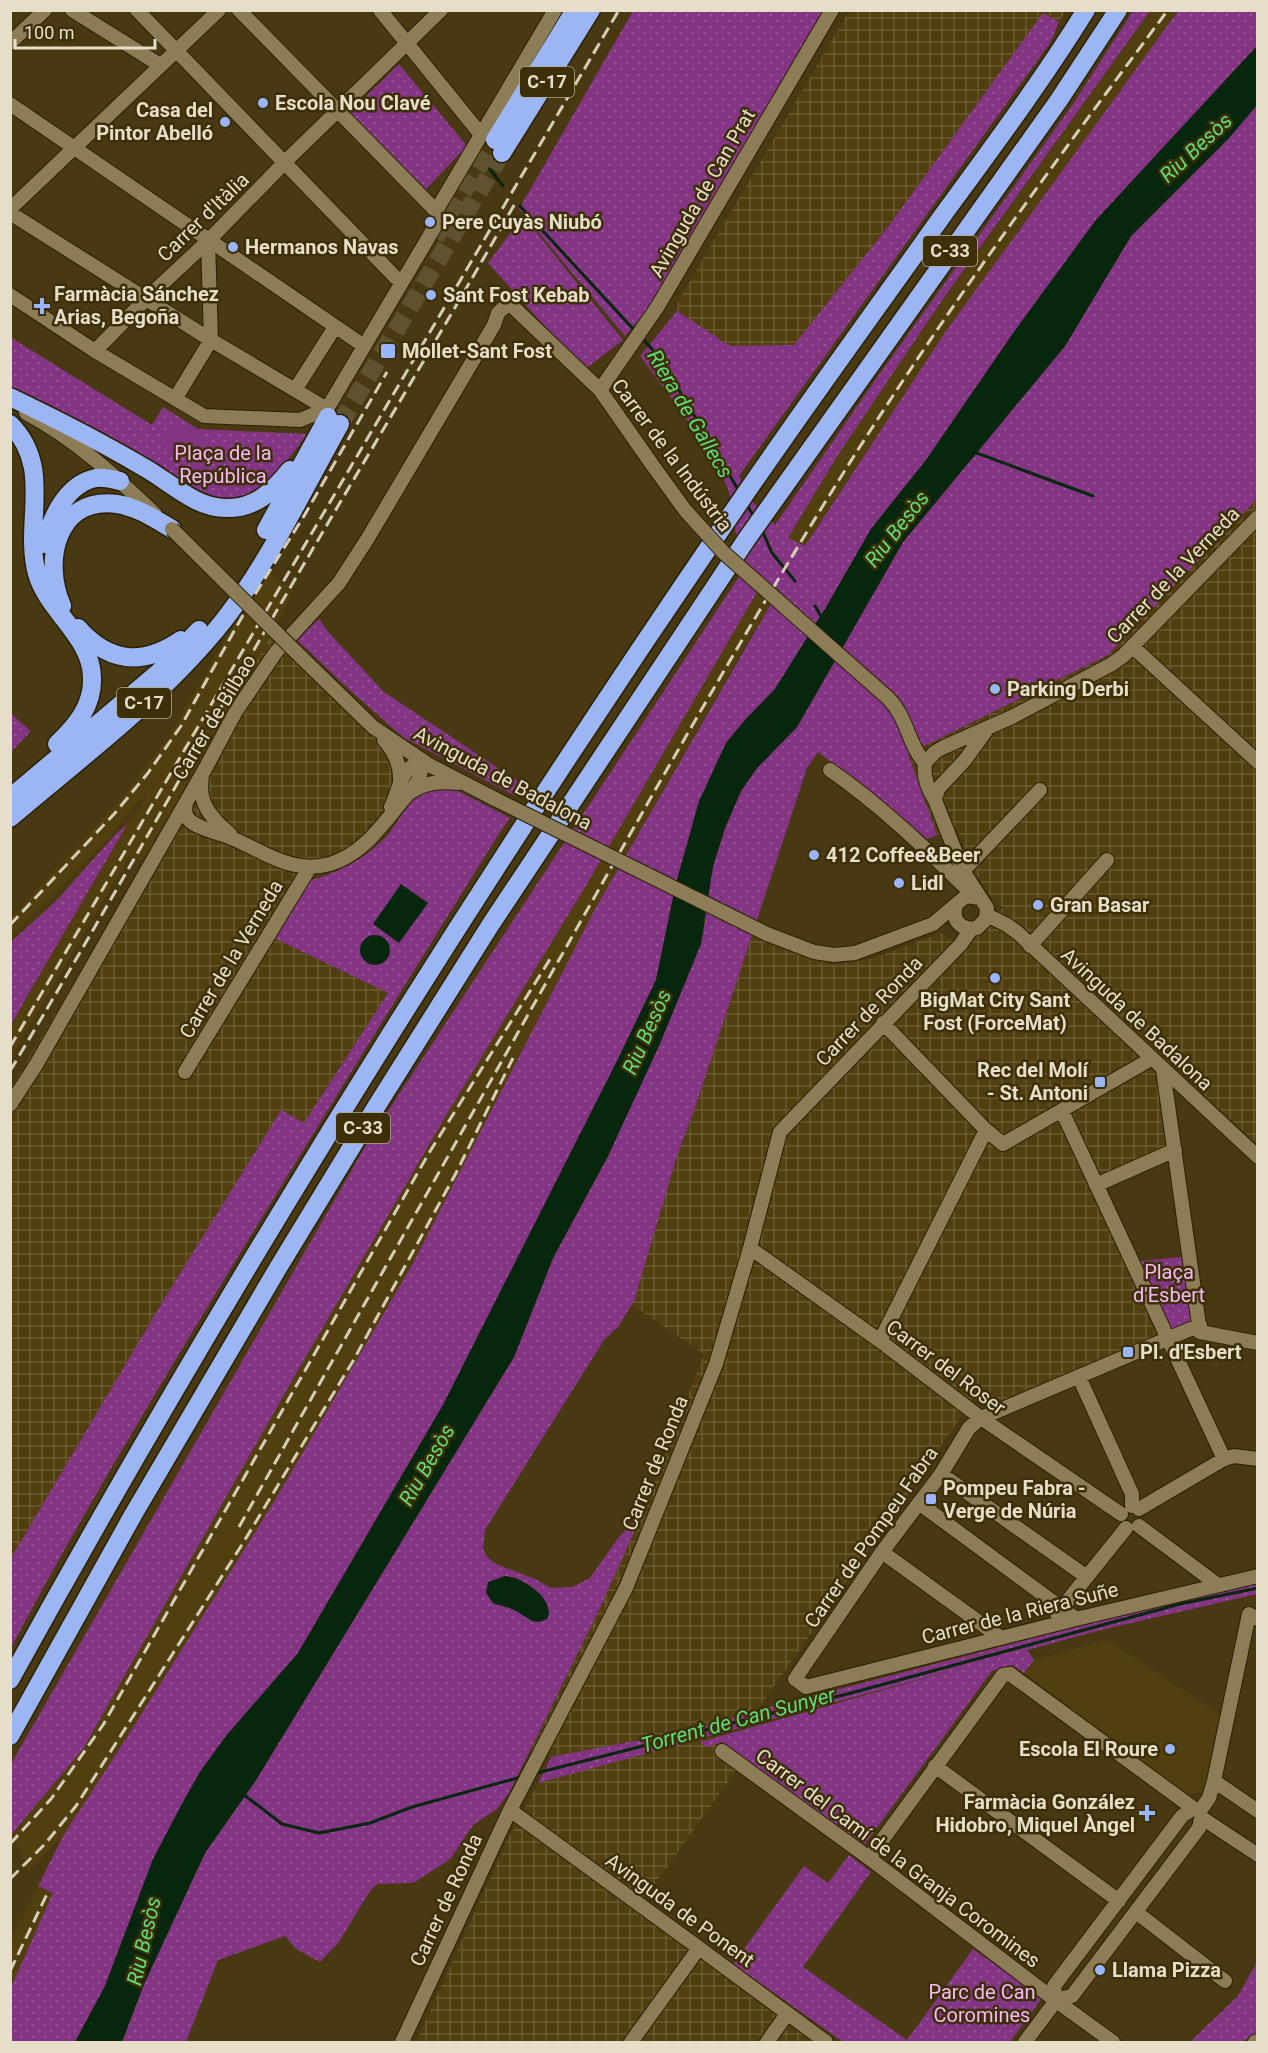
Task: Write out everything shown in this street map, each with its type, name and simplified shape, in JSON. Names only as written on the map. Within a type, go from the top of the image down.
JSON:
[{"type":"highway","name":"C-17","points":[[489,140],[566,27],[574,10]]},
{"type":"highway","name":"C-17","points":[[489,140],[591,10]]},
{"type":"highway","name":"C-33","points":[[10,1680],[184,1375],[352,1095],[483,887],[758,475],[1037,85],[1086,10]]},
{"type":"highway","name":"C-33","points":[[10,1736],[173,1446],[278,1268],[370,1117],[537,854],[780,490],[1032,138],[1118,10]]},
{"type":"highway","points":[[10,397],[146,468],[195,500],[219,508],[244,506],[264,497],[276,487],[314,441]]},
{"type":"highway","name":"C-17","points":[[10,798],[158,673],[207,622],[228,595],[252,556],[314,441],[332,416]]},
{"type":"highway","name":"C-17","points":[[10,818],[104,738],[191,658],[225,618],[258,571],[332,416]]},
{"type":"highway","points":[[10,424],[28,449],[35,474],[34,550],[37,573],[48,600],[62,616]]},
{"type":"highway","points":[[10,787],[72,731],[86,709],[91,696],[93,677],[88,657],[62,616],[51,592],[45,566],[45,545],[54,516],[66,498],[80,484],[96,478],[120,481]]},
{"type":"highway","points":[[172,530],[138,511],[116,504],[98,505],[78,513],[64,526],[56,543],[52,573],[61,603],[84,635],[105,650],[127,657],[139,658],[161,652],[207,622]]},
{"type":"street","points":[[10,43],[45,10]]},
{"type":"street","points":[[72,10],[160,65]]},
{"type":"street","points":[[137,10],[402,282]]},
{"type":"street","points":[[219,10],[10,211],[295,390],[332,416]]},
{"type":"street","points":[[238,10],[438,214]]},
{"type":"street","points":[[380,10],[403,47],[489,140]]},
{"type":"street","name":"Carrer d'Itàlia","points":[[95,351],[441,10]]},
{"type":"street","points":[[332,416],[361,351],[402,282],[438,214],[489,140],[555,10]]},
{"type":"street","name":"Avinguda de Can Prat","points":[[600,390],[658,306],[832,10]]},
{"type":"street","points":[[10,104],[335,327],[361,351]]},
{"type":"street","points":[[176,399],[211,339],[208,241]]},
{"type":"street","points":[[10,295],[95,351],[204,416],[300,420],[332,416]]},
{"type":"street","name":"Carrer de la Indústria","points":[[509,303],[600,390],[698,525],[724,553],[888,698],[900,712],[917,752],[926,763]]},
{"type":"street","name":"Carrer de Bilbao","points":[[10,1105],[36,1065],[184,808],[236,711],[276,652],[339,583],[386,508],[494,325],[498,314],[509,303]]},
{"type":"street","points":[[295,390],[335,327]]},
{"type":"street","name":"Avinguda de Badalona","points":[[10,405],[29,414],[76,446],[120,481],[373,727],[421,761],[464,784],[767,934],[814,952],[843,955],[868,950],[933,924],[967,897]]},
{"type":"street","name":"Carrer de la Verneda","points":[[926,763],[935,752],[990,727],[1112,664],[1132,647],[1257,517]]},
{"type":"street","points":[[1132,647],[1257,762]]},
{"type":"street","points":[[373,727],[394,750],[405,788]]},
{"type":"street","name":"Carrer de la Verneda","points":[[935,800],[938,789],[990,727]]},
{"type":"street","points":[[960,740],[966,747],[964,760]]},
{"type":"street","points":[[236,840],[210,814],[196,807],[184,808],[188,819],[281,862],[310,867],[330,864],[359,849],[377,832],[405,788],[419,778],[421,761]]},
{"type":"street","points":[[926,763],[925,779],[963,872],[967,897]]},
{"type":"street","points":[[830,770],[863,793],[925,848],[967,897],[987,908],[987,915],[982,925],[964,926],[955,918],[954,910],[967,897]]},
{"type":"street","points":[[202,774],[202,796],[210,814]]},
{"type":"street","points":[[405,788],[436,782],[464,784]]},
{"type":"street","points":[[963,872],[1040,790]]},
{"type":"street","points":[[161,846],[166,839],[177,832],[194,828],[206,829]]},
{"type":"street","points":[[925,848],[949,836]]},
{"type":"street","points":[[1030,946],[1107,860]]},
{"type":"street","name":"Carrer de la Verneda","points":[[185,1072],[310,867]]},
{"type":"street","name":"Avinguda de Badalona","points":[[987,915],[1007,925],[1257,1157]]},
{"type":"street","name":"Avinguda de Badalona","points":[[933,924],[964,926]]},
{"type":"street","name":"Carrer de Ronda","points":[[402,2043],[510,1810],[626,1588],[716,1364],[750,1248],[780,1132],[961,944],[964,926]]},
{"type":"street","points":[[883,1023],[986,1130],[1003,1144],[1151,1059]]},
{"type":"street","points":[[1163,1070],[1200,1329]]},
{"type":"street","points":[[1062,1111],[1224,1459]]},
{"type":"street","points":[[880,1341],[986,1130]]},
{"type":"street","points":[[1096,1185],[1175,1150]]},
{"type":"street","name":"Carrer del Roser","points":[[750,1248],[880,1341],[981,1418],[1131,1510]]},
{"type":"street","points":[[981,1418],[1168,1340],[1200,1329],[1257,1343]]},
{"type":"street","points":[[1079,1377],[1132,1494],[1131,1510]]},
{"type":"street","name":"Carrer de Pompeu Fabra","points":[[795,1679],[882,1552],[941,1474],[969,1428],[981,1418]]},
{"type":"street","points":[[1218,1585],[1121,1521],[1131,1510],[1224,1459],[1234,1456],[1257,1459]]},
{"type":"street","points":[[941,1474],[1087,1577]]},
{"type":"street","points":[[919,1503],[1076,1619]]},
{"type":"street","points":[[1046,1626],[1087,1577],[1143,1518],[1131,1510]]},
{"type":"street","points":[[882,1552],[1001,1638]]},
{"type":"street","name":"Carrer de la Riera Suñe","points":[[795,1679],[806,1687],[1218,1585],[1257,1573]]},
{"type":"street","points":[[1025,2043],[1056,2000],[1072,1996],[1199,1828],[1198,1813],[1209,1798],[1214,1781],[1253,1616]]},
{"type":"street","points":[[869,1858],[935,1766],[1006,1674],[1010,1674],[1257,1855]]},
{"type":"street","name":"Carrer del Camí de la Granja Coromines","points":[[722,1751],[869,1858],[1113,2043]]},
{"type":"street","points":[[935,1766],[1119,1901]]},
{"type":"street","points":[[1214,1781],[1257,1811]]},
{"type":"street","name":"Avinguda de Ponent","points":[[510,1810],[826,2043]]},
{"type":"street","points":[[1056,2000],[1054,1986],[1182,1816],[1198,1813]]},
{"type":"street","points":[[1136,1912],[1225,1981]]},
{"type":"street","points":[[631,2043],[699,1948]]},
{"type":"street","points":[[767,2043],[787,2014]]},
{"type":"shaded area","points":[[849,11],[1066,11],[1059,22],[1044,13],[890,224],[794,345],[730,346],[677,311],[678,302]]},
{"type":"shaded area","points":[[1151,11],[1178,11],[946,331],[805,546],[788,538],[838,455],[943,300]]},
{"type":"shaded area","points":[[1257,499],[1257,1144],[1157,1052],[1168,1143],[1165,1149],[1090,1184],[1161,1336],[999,1406],[987,1405],[975,1397],[755,1711],[687,1731],[551,1757],[528,1755],[601,1606],[644,1510],[704,1354],[632,1305],[677,1156],[752,935],[832,965],[875,958],[941,933],[956,941],[1003,908],[990,895],[974,871],[957,828],[937,835],[908,754],[1108,655]]},
{"type":"shaded area","points":[[265,571],[294,590],[269,638],[156,844],[140,860],[130,855],[11,1058],[11,1025],[128,823],[141,808],[146,795],[134,805],[106,841],[11,936],[11,918],[122,797],[168,738]]},
{"type":"shaded area","points":[[764,579],[780,589],[747,642],[595,909],[412,1265],[274,1502],[127,1737],[63,1836],[28,1871],[13,1833],[83,1749],[297,1372],[447,1114],[590,879]]},
{"type":"shaded area","points":[[269,638],[381,743],[391,762],[394,784],[384,811],[361,839],[344,851],[319,859],[274,938],[388,993],[304,1124],[281,1110],[163,1301],[11,1558],[11,1088],[156,844]]},
{"type":"shaded area","name":"Escola El Roure","points":[[1107,1640],[1223,1716],[1209,1781],[1202,1791],[1187,1795],[1024,1673],[1034,1660]]},
{"type":"shaded area","points":[[707,1735],[743,1761],[637,1909],[815,2042],[416,2042],[508,1839],[538,1783]]},
{"type":"shaded area","points":[[38,1886],[54,1893],[11,1987],[11,1939]]},
{"type":"green space","points":[[633,11],[826,11],[648,310],[625,336],[519,209]]},
{"type":"green space","points":[[1133,11],[1150,11],[943,299],[838,455],[788,538],[805,546],[946,331],[1178,11],[1257,11],[1257,46],[1096,220],[1016,329],[926,460],[871,529],[775,689],[726,743],[676,883],[656,980],[443,1405],[298,1653],[226,1736],[200,1772],[153,1860],[105,1986],[75,2042],[11,2042],[11,1987],[53,1893],[38,1886],[63,1836],[274,1502],[412,1265],[595,909],[779,590],[764,580],[590,879],[447,1114],[297,1372],[83,1749],[11,1835],[11,1764],[369,1140],[746,566],[736,533],[729,491],[710,451],[640,356],[677,311],[730,346],[794,345],[890,224],[1043,13],[1059,22],[1050,43],[739,476],[752,501],[775,525],[876,379],[1073,104]]},
{"type":"green space","points":[[399,64],[467,146],[426,189],[348,114]]},
{"type":"green space","points":[[1257,105],[1257,499],[1108,655],[908,754],[937,835],[927,839],[818,752],[807,768],[696,1105],[677,1156],[634,1301],[618,1327],[604,1340],[485,1530],[483,1549],[487,1557],[496,1564],[535,1579],[551,1588],[572,1587],[590,1578],[618,1538],[644,1510],[601,1606],[509,1793],[497,1809],[473,1825],[451,1858],[443,1864],[413,1883],[377,1884],[370,1891],[339,1942],[320,1962],[296,1949],[285,1936],[218,1960],[186,2042],[122,2042],[144,1984],[205,1853],[256,1780],[514,1357],[553,1258],[608,1156],[703,935],[713,866],[725,828],[741,791],[757,768],[797,727],[903,542],[1065,346],[1131,236],[1229,138]],"holes":[[[514,1577],[541,1596],[549,1614],[534,1622],[516,1610],[493,1603],[488,1582]]]},
{"type":"green space","points":[[523,216],[623,340],[584,370],[488,263]]},
{"type":"green space","name":"Plaça de la República","points":[[10,337],[152,425],[163,407],[198,429],[307,434],[280,469],[259,489],[233,499],[210,497],[187,487],[11,392]]},
{"type":"green space","points":[[177,420],[222,448],[208,471],[163,444]]},
{"type":"green space","points":[[319,619],[329,633],[384,692],[519,782],[515,796],[403,737],[354,694],[297,640]]},
{"type":"green space","points":[[11,714],[31,731],[11,752]]},
{"type":"green space","points":[[452,788],[510,818],[359,1059],[165,1377],[86,1512],[11,1648],[11,1558],[163,1301],[281,1110],[304,1123],[388,993],[274,938],[308,881],[340,870],[368,853],[385,838],[410,804],[422,793],[432,789]]},
{"type":"green space","points":[[128,823],[11,1025],[11,942],[57,900]]},
{"type":"green space","name":"Plaça d'Esbert","points":[[1190,1256],[1199,1321],[1172,1339],[1132,1262]]},
{"type":"green space","points":[[1257,1582],[1257,1594],[1105,1629],[1027,1650],[1034,1660],[1024,1673],[1012,1665],[992,1671],[862,1848],[723,1742],[707,1747],[700,1742],[968,1666],[538,1783],[551,1757],[687,1731],[1095,1622]]},
{"type":"green space","name":"Parc de Can Coromines","points":[[849,1855],[871,1872],[803,1967],[907,2040],[973,1949],[1042,1998],[1010,2042],[843,2042],[733,1964],[804,1866],[828,1883]]},
{"type":"green space","points":[[1257,1962],[1257,2032],[1242,2042],[1190,2042],[1238,1996]]},
{"type":"water","name":"Riu Besòs","points":[[1257,46],[1257,105],[1229,138],[1131,236],[1065,346],[903,542],[797,727],[757,768],[741,791],[725,828],[713,866],[701,944],[659,1046],[608,1156],[553,1258],[514,1357],[256,1780],[205,1853],[144,1984],[122,2042],[75,2042],[105,1986],[153,1859],[183,1802],[200,1772],[226,1736],[298,1653],[443,1405],[618,1059],[656,980],[676,883],[699,801],[726,743],[775,689],[871,529],[926,460],[1016,329],[1096,220]]},
{"type":"water","points":[[401,884],[428,903],[399,943],[373,924]]},
{"type":"water","points":[[375,935],[386,939],[390,950],[386,961],[375,965],[364,961],[360,950],[364,939]]},
{"type":"water","points":[[505,1576],[520,1580],[536,1590],[549,1610],[548,1618],[538,1622],[530,1620],[512,1609],[493,1603],[486,1593],[488,1582]]},
{"type":"waterway","name":"Riera de Gallecs","points":[[479,155],[503,186]]},
{"type":"waterway","name":"Riera de Gallecs","points":[[520,206],[635,331]]},
{"type":"waterway","name":"Riera de Gallecs","points":[[642,338],[660,358],[739,491]]},
{"type":"waterway","points":[[974,452],[1093,496]]},
{"type":"waterway","name":"Riera de Gallecs","points":[[747,505],[754,517]]},
{"type":"waterway","name":"Riera de Gallecs","points":[[762,530],[772,553],[795,581]]},
{"type":"waterway","name":"Riera de Gallecs","points":[[815,606],[823,620]]},
{"type":"waterway","name":"Torrent de Can Sunyer","points":[[533,1774],[851,1693],[1180,1604],[1258,1588]]},
{"type":"waterway","name":"Torrent de Can Sunyer","points":[[243,1794],[282,1824],[319,1833],[370,1823],[412,1807],[521,1777]]},
{"type":"tunnel","points":[[435,238],[495,140]]},
{"type":"tunnel","points":[[340,424],[502,153]]},
{"type":"railway","points":[[10,1047],[619,10]]},
{"type":"railway","points":[[239,1527],[641,814],[817,515],[967,286],[1168,10]]},
{"type":"railway","points":[[10,1071],[517,200]]},
{"type":"railway","points":[[10,925],[115,813],[148,773],[181,726],[252,599],[304,516],[387,372]]},
{"type":"railway","points":[[10,1844],[51,1799],[103,1725],[429,1153],[552,956]]},
{"type":"railway","points":[[10,1879],[45,1844],[76,1806],[243,1543],[353,1361],[456,1173],[513,1058]]},
{"type":"railway","points":[[10,1971],[47,1894]]},
{"type":"place","name":"Escola Nou Clavé","points":[[263,103]]},
{"type":"place","name":"Casa del Pintor Abelló","points":[[225,122]]},
{"type":"place","name":"Pere Cuyàs Niubó","points":[[430,222]]},
{"type":"place","name":"Hermanos Navas","points":[[233,247]]},
{"type":"place","name":"Sant Fost Kebab","points":[[431,295]]},
{"type":"place","name":"Farmàcia Sánchez Arias, Begoña","points":[[42,306]]},
{"type":"place","name":"Mollet-Sant Fost","points":[[388,351]]},
{"type":"place","name":"Parking Derbi","points":[[995,689]]},
{"type":"place","name":"412 Coffee&Beer","points":[[814,855]]},
{"type":"place","name":"Lidl","points":[[899,883]]},
{"type":"place","name":"Gran Basar","points":[[1038,905]]},
{"type":"place","name":"BigMat City Sant Fost (ForceMat)","points":[[995,978]]},
{"type":"place","name":"Rec del Molí - St. Antoni","points":[[1100,1082]]},
{"type":"place","name":"Pl. d'Esbert","points":[[1128,1352]]},
{"type":"place","name":"Pompeu Fabra - Verge de Núria","points":[[931,1499]]},
{"type":"place","name":"Escola El Roure","points":[[1170,1749]]},
{"type":"place","name":"Farmàcia González Hidobro, Miquel Àngel","points":[[1147,1813]]},
{"type":"place","name":"Llama Pizza","points":[[1100,1970]]}]
